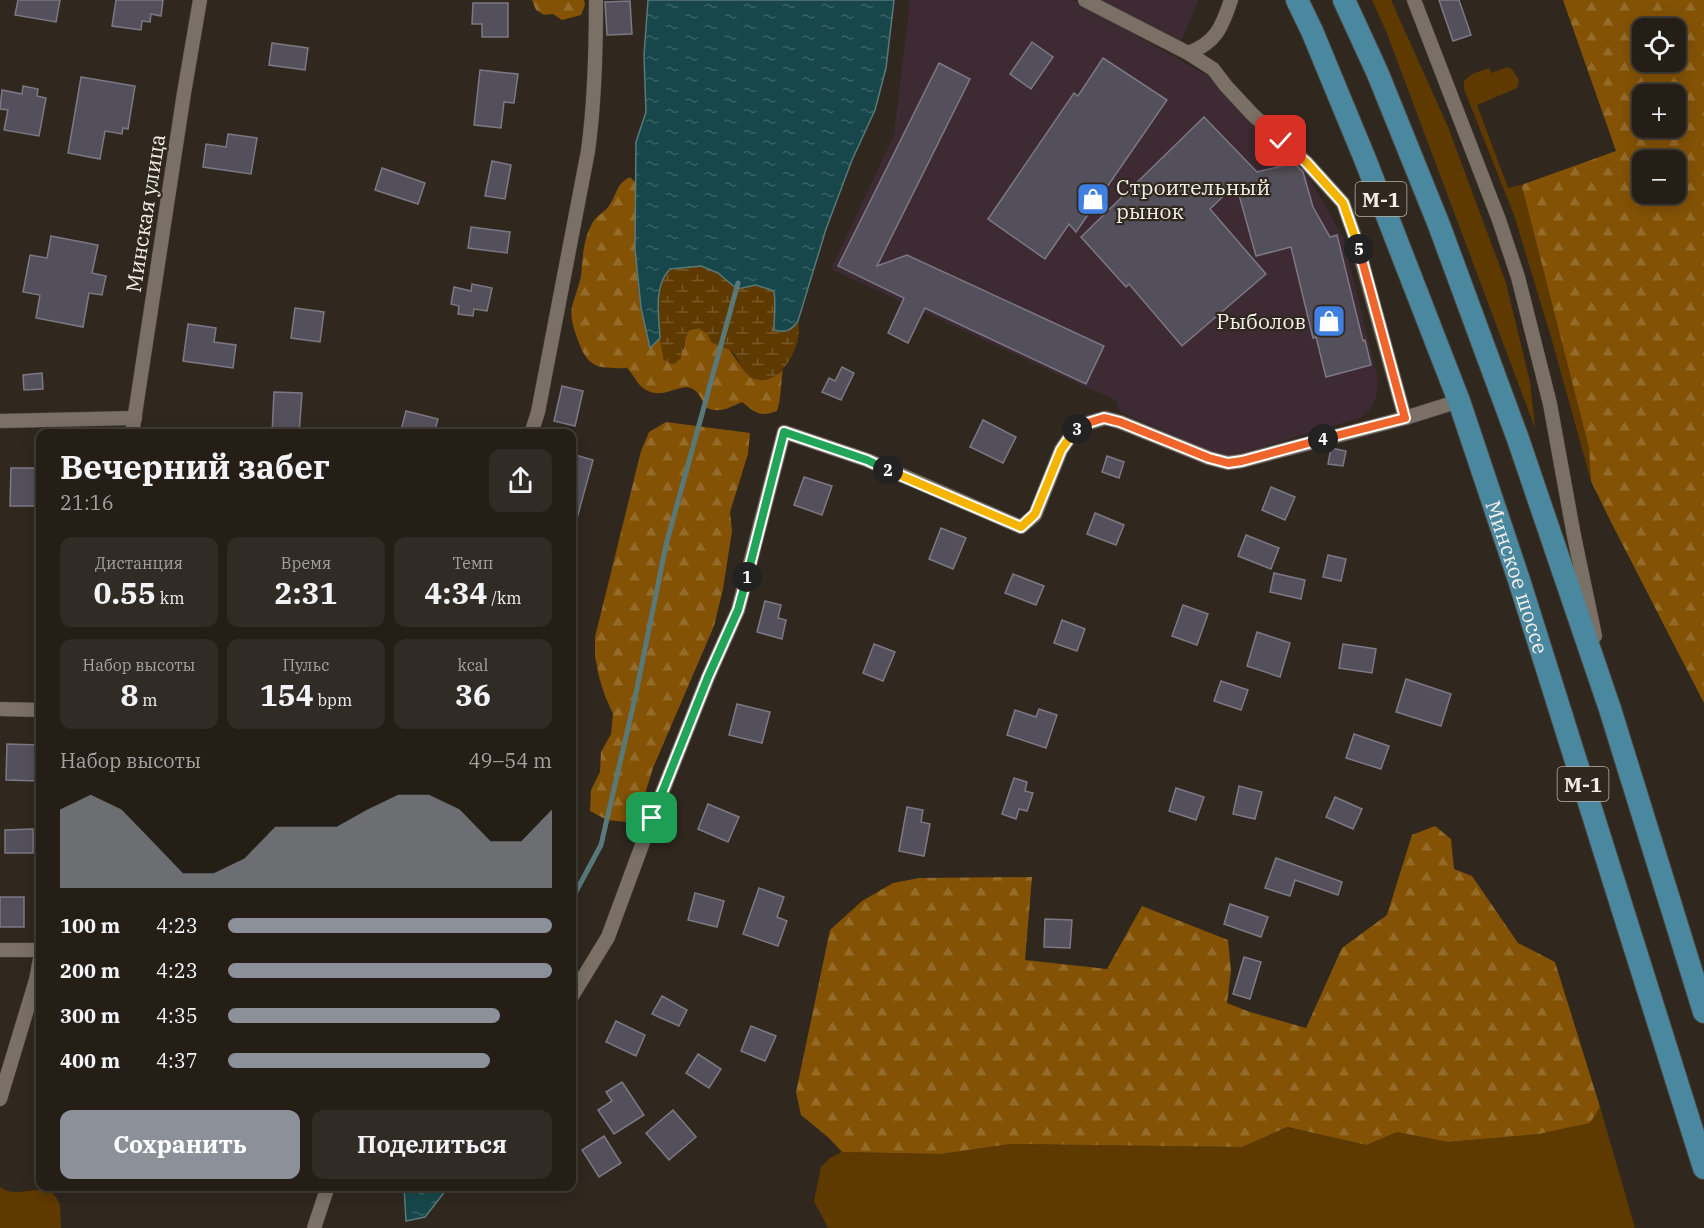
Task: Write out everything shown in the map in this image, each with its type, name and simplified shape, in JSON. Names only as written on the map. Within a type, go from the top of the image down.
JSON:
[{"type":"highway","name":"Минское шоссе","points":[[1297,0],[1365,159],[1459,401],[1519,580],[1704,1168]]},
{"type":"highway","name":"М-1","points":[[1344,0],[1387,96],[1480,334],[1518,439],[1610,709],[1704,1012]]},
{"type":"street","name":"Минская улица","points":[[133,429],[200,0]]},
{"type":"street","points":[[533,429],[538,412],[592,126],[596,0]]},
{"type":"street","points":[[1084,0],[1188,53],[1213,69],[1246,107],[1306,162],[1343,203],[1356,240],[1405,418]]},
{"type":"street","points":[[1188,53],[1212,39],[1222,26],[1231,0]]},
{"type":"street","points":[[1414,0],[1499,220],[1518,277],[1551,404],[1574,536],[1610,709]]},
{"type":"street","points":[[1212,39],[1210,50],[1213,69]]},
{"type":"street","points":[[576,989],[608,937],[708,677],[738,610],[784,432],[867,460],[1021,527],[1035,514],[1061,450],[1074,431],[1104,418],[1228,463],[1405,418],[1459,401]]},
{"type":"street","points":[[0,421],[135,418]]},
{"type":"street","points":[[0,709],[36,710]]},
{"type":"street","points":[[0,950],[36,950]]},
{"type":"street","points":[[0,1099],[36,980]]},
{"type":"street","points":[[314,1228],[326,1191]]},
{"type":"shaded area","name":"Строительный рынок","points":[[910,0],[1073,0],[1207,75],[1263,136],[1300,162],[1343,237],[1378,379],[1376,399],[1369,411],[1361,418],[1231,456],[1218,455],[1120,412],[1116,400],[831,269],[894,135]]},
{"type":"shaded area","points":[[1103,0],[1199,0],[1179,45]]},
{"type":"green space","points":[[532,0],[584,0],[585,5],[581,15],[562,20],[553,14],[544,15],[536,10]]},
{"type":"green space","points":[[1372,0],[1391,0],[1448,127],[1506,283],[1530,382],[1535,428],[1386,31]]},
{"type":"green space","points":[[1563,0],[1704,0],[1704,703],[1591,481],[1589,448],[1522,187],[1524,184],[1616,151]]},
{"type":"green space","points":[[1507,67],[1512,69],[1519,80],[1517,88],[1477,105],[1508,188],[1524,184],[1522,187],[1589,448],[1591,481],[1514,215],[1464,89],[1464,81],[1472,74],[1489,68],[1491,73]]},
{"type":"green space","points":[[630,177],[635,182],[638,286],[650,347],[660,338],[664,360],[684,349],[689,330],[699,328],[720,345],[729,349],[740,365],[758,379],[765,380],[774,377],[783,370],[777,411],[761,414],[742,402],[724,409],[710,409],[705,407],[693,389],[686,387],[655,393],[643,388],[627,368],[599,366],[588,360],[584,354],[571,314],[581,276],[585,241],[595,220],[609,206],[622,183]]},
{"type":"green space","points":[[701,266],[718,273],[737,289],[756,285],[774,291],[776,304],[774,316],[793,328],[798,321],[798,336],[794,352],[787,364],[776,375],[764,380],[750,377],[733,352],[711,342],[707,333],[699,328],[689,330],[681,358],[673,365],[664,360],[658,305],[658,294],[663,276],[670,269]]},
{"type":"green space","points":[[666,422],[750,433],[748,454],[730,512],[732,531],[723,589],[714,626],[653,768],[641,807],[627,822],[607,820],[590,811],[591,790],[600,772],[601,752],[611,734],[613,714],[599,677],[595,656],[595,637],[641,451],[649,432]]},
{"type":"green space","points":[[1435,826],[1451,839],[1454,869],[1472,876],[1518,943],[1555,962],[1600,1107],[1590,1123],[1539,1134],[1448,1142],[1397,1132],[1366,1145],[1287,1127],[1242,1147],[1010,1144],[941,1154],[842,1152],[801,1115],[796,1092],[830,930],[862,901],[893,883],[919,878],[1032,877],[1025,960],[1107,969],[1142,906],[1228,940],[1231,971],[1227,1003],[1306,1028],[1342,948],[1387,915],[1412,835]]},
{"type":"green space","points":[[1600,1107],[1635,1228],[828,1228],[814,1201],[821,1167],[830,1158],[842,1152],[941,1154],[1010,1144],[1242,1147],[1286,1127],[1365,1145],[1397,1132],[1448,1142],[1539,1134],[1590,1123]]},
{"type":"green space","points":[[0,1187],[14,1192],[47,1191],[54,1194],[60,1205],[61,1228],[0,1228]]},
{"type":"water","points":[[648,0],[894,0],[886,68],[875,110],[852,160],[826,229],[798,321],[788,330],[774,330],[774,291],[756,285],[737,289],[718,273],[701,266],[670,269],[661,284],[659,293],[660,338],[650,348],[641,308],[635,249],[636,142],[646,112],[644,56]]},
{"type":"water","points":[[404,1191],[444,1191],[425,1217],[406,1221]]},
{"type":"building","points":[[18,0],[60,0],[56,22],[15,15]]},
{"type":"building","points":[[116,0],[163,0],[161,16],[151,14],[150,22],[142,21],[141,30],[112,26]]},
{"type":"building","points":[[1439,0],[1459,0],[1471,35],[1453,41]]},
{"type":"building","points":[[630,1],[632,34],[607,35],[605,2]]},
{"type":"building","points":[[473,3],[508,3],[508,37],[482,37],[482,24],[472,24]]},
{"type":"building","points":[[1032,42],[1053,57],[1031,89],[1010,74]]},
{"type":"building","points":[[272,43],[308,48],[305,70],[269,65]]},
{"type":"building","points":[[1103,58],[1167,100],[1076,232],[1069,224],[1045,259],[988,219],[1074,93],[1078,96]]},
{"type":"building","points":[[939,63],[970,79],[877,266],[907,255],[1104,346],[1086,384],[925,308],[908,343],[888,333],[904,298],[838,266]]},
{"type":"building","points":[[480,70],[518,74],[514,103],[504,102],[501,128],[474,125]]},
{"type":"building","points":[[81,77],[135,86],[128,129],[123,128],[122,134],[105,131],[100,159],[68,153]]},
{"type":"building","points":[[23,86],[38,89],[37,96],[46,98],[39,136],[4,130],[8,110],[0,109],[2,90],[22,94]]},
{"type":"building","points":[[1204,117],[1257,172],[1294,163],[1303,172],[1313,207],[1330,237],[1337,235],[1371,365],[1326,377],[1316,337],[1313,338],[1291,247],[1256,256],[1236,184],[1210,209],[1266,274],[1182,346],[1129,284],[1126,287],[1081,237]]},
{"type":"building","points":[[228,134],[257,138],[251,174],[203,167],[206,144],[226,147]]},
{"type":"building","points":[[492,161],[511,165],[505,199],[485,196]]},
{"type":"building","points":[[382,168],[425,183],[418,204],[375,190]]},
{"type":"building","points":[[471,227],[510,232],[507,253],[468,248]]},
{"type":"building","points":[[51,236],[98,245],[92,273],[106,276],[102,295],[89,293],[83,327],[36,318],[40,295],[23,292],[30,255],[47,258]]},
{"type":"building","points":[[472,284],[492,288],[487,311],[474,309],[473,316],[458,314],[459,306],[451,304],[454,287],[471,291]]},
{"type":"building","points":[[295,308],[324,312],[320,342],[291,338]]},
{"type":"building","points":[[188,324],[216,328],[214,342],[236,345],[233,368],[183,361]]},
{"type":"building","points":[[842,367],[854,373],[841,400],[822,392],[829,378],[835,381]]},
{"type":"building","points":[[42,373],[43,389],[24,390],[23,375]]},
{"type":"building","points":[[562,386],[583,391],[575,426],[554,421]]},
{"type":"building","points":[[274,392],[302,393],[299,429],[272,429]]},
{"type":"building","points":[[406,411],[438,419],[435,429],[401,429]]},
{"type":"building","points":[[983,420],[1016,437],[1003,463],[970,447]]},
{"type":"building","points":[[1331,448],[1346,451],[1343,466],[1328,464]]},
{"type":"building","points":[[576,455],[593,460],[576,522]]},
{"type":"building","points":[[1107,456],[1124,462],[1119,478],[1102,472]]},
{"type":"building","points":[[11,468],[36,468],[36,506],[10,506]]},
{"type":"building","points":[[804,477],[832,486],[822,515],[794,505]]},
{"type":"building","points":[[1271,487],[1295,497],[1285,520],[1262,510]]},
{"type":"building","points":[[1095,513],[1124,525],[1116,545],[1087,534]]},
{"type":"building","points":[[941,528],[966,538],[953,569],[929,559]]},
{"type":"building","points":[[1246,535],[1279,548],[1271,569],[1238,556]]},
{"type":"building","points":[[1328,555],[1346,559],[1341,581],[1323,577]]},
{"type":"building","points":[[1274,573],[1305,580],[1301,599],[1270,592]]},
{"type":"building","points":[[1013,574],[1044,586],[1036,605],[1005,593]]},
{"type":"building","points":[[765,601],[781,605],[778,618],[786,620],[782,639],[757,632]]},
{"type":"building","points":[[1183,605],[1208,614],[1197,645],[1172,636]]},
{"type":"building","points":[[1062,620],[1085,629],[1077,651],[1054,643]]},
{"type":"building","points":[[1257,632],[1290,643],[1280,677],[1247,666]]},
{"type":"building","points":[[874,644],[895,652],[883,681],[863,673]]},
{"type":"building","points":[[1343,644],[1376,649],[1372,673],[1339,668]]},
{"type":"building","points":[[1406,679],[1451,694],[1441,726],[1396,712]]},
{"type":"building","points":[[1221,681],[1248,690],[1241,710],[1214,701]]},
{"type":"building","points":[[737,704],[770,712],[762,743],[729,735]]},
{"type":"building","points":[[1039,709],[1057,715],[1046,748],[1007,735],[1015,710],[1036,717]]},
{"type":"building","points":[[1354,734],[1389,746],[1381,769],[1346,758]]},
{"type":"building","points":[[7,744],[36,745],[36,781],[6,780]]},
{"type":"building","points":[[1014,778],[1027,782],[1025,791],[1033,793],[1027,811],[1019,809],[1016,819],[1002,814]]},
{"type":"building","points":[[1239,786],[1262,792],[1255,819],[1233,814]]},
{"type":"building","points":[[1176,788],[1204,797],[1196,820],[1169,811]]},
{"type":"building","points":[[1335,797],[1362,809],[1353,829],[1326,817]]},
{"type":"building","points":[[708,804],[739,817],[728,842],[698,829]]},
{"type":"building","points":[[907,807],[923,810],[921,822],[930,824],[924,856],[899,851]]},
{"type":"building","points":[[33,829],[33,853],[5,853],[5,830]]},
{"type":"building","points":[[1276,858],[1342,882],[1338,895],[1295,880],[1290,896],[1265,888]]},
{"type":"building","points":[[759,888],[784,897],[777,917],[787,921],[778,946],[743,934]]},
{"type":"building","points":[[695,893],[724,901],[717,927],[688,920]]},
{"type":"building","points":[[0,897],[24,897],[24,927],[0,927]]},
{"type":"building","points":[[1230,904],[1268,917],[1261,937],[1224,924]]},
{"type":"building","points":[[1045,919],[1072,920],[1070,948],[1044,947]]},
{"type":"building","points":[[1244,957],[1261,962],[1250,999],[1233,994]]},
{"type":"building","points":[[662,996],[687,1010],[679,1026],[652,1014]]},
{"type":"building","points":[[616,1021],[645,1035],[636,1056],[606,1042]]},
{"type":"building","points":[[751,1026],[776,1036],[765,1061],[741,1051]]},
{"type":"building","points":[[698,1054],[721,1069],[709,1088],[686,1073]]},
{"type":"building","points":[[622,1082],[644,1115],[614,1134],[598,1110],[612,1101],[606,1092]]},
{"type":"building","points":[[673,1110],[696,1137],[669,1160],[646,1133]]},
{"type":"building","points":[[604,1136],[621,1163],[599,1177],[582,1150]]},
{"type":"waterway","points":[[576,892],[601,845],[635,698],[666,545],[738,283]]},
{"type":"place","name":"Строительный рынок","points":[[1093,199]]},
{"type":"place","name":"Рыболов","points":[[1329,321]]},
{"type":"route","points":[[652,818],[708,677],[738,610],[784,432],[867,460],[1021,527],[1035,514],[1061,450],[1074,431],[1104,418],[1228,463],[1405,418],[1356,240],[1343,203],[1306,162],[1281,141]]}]
